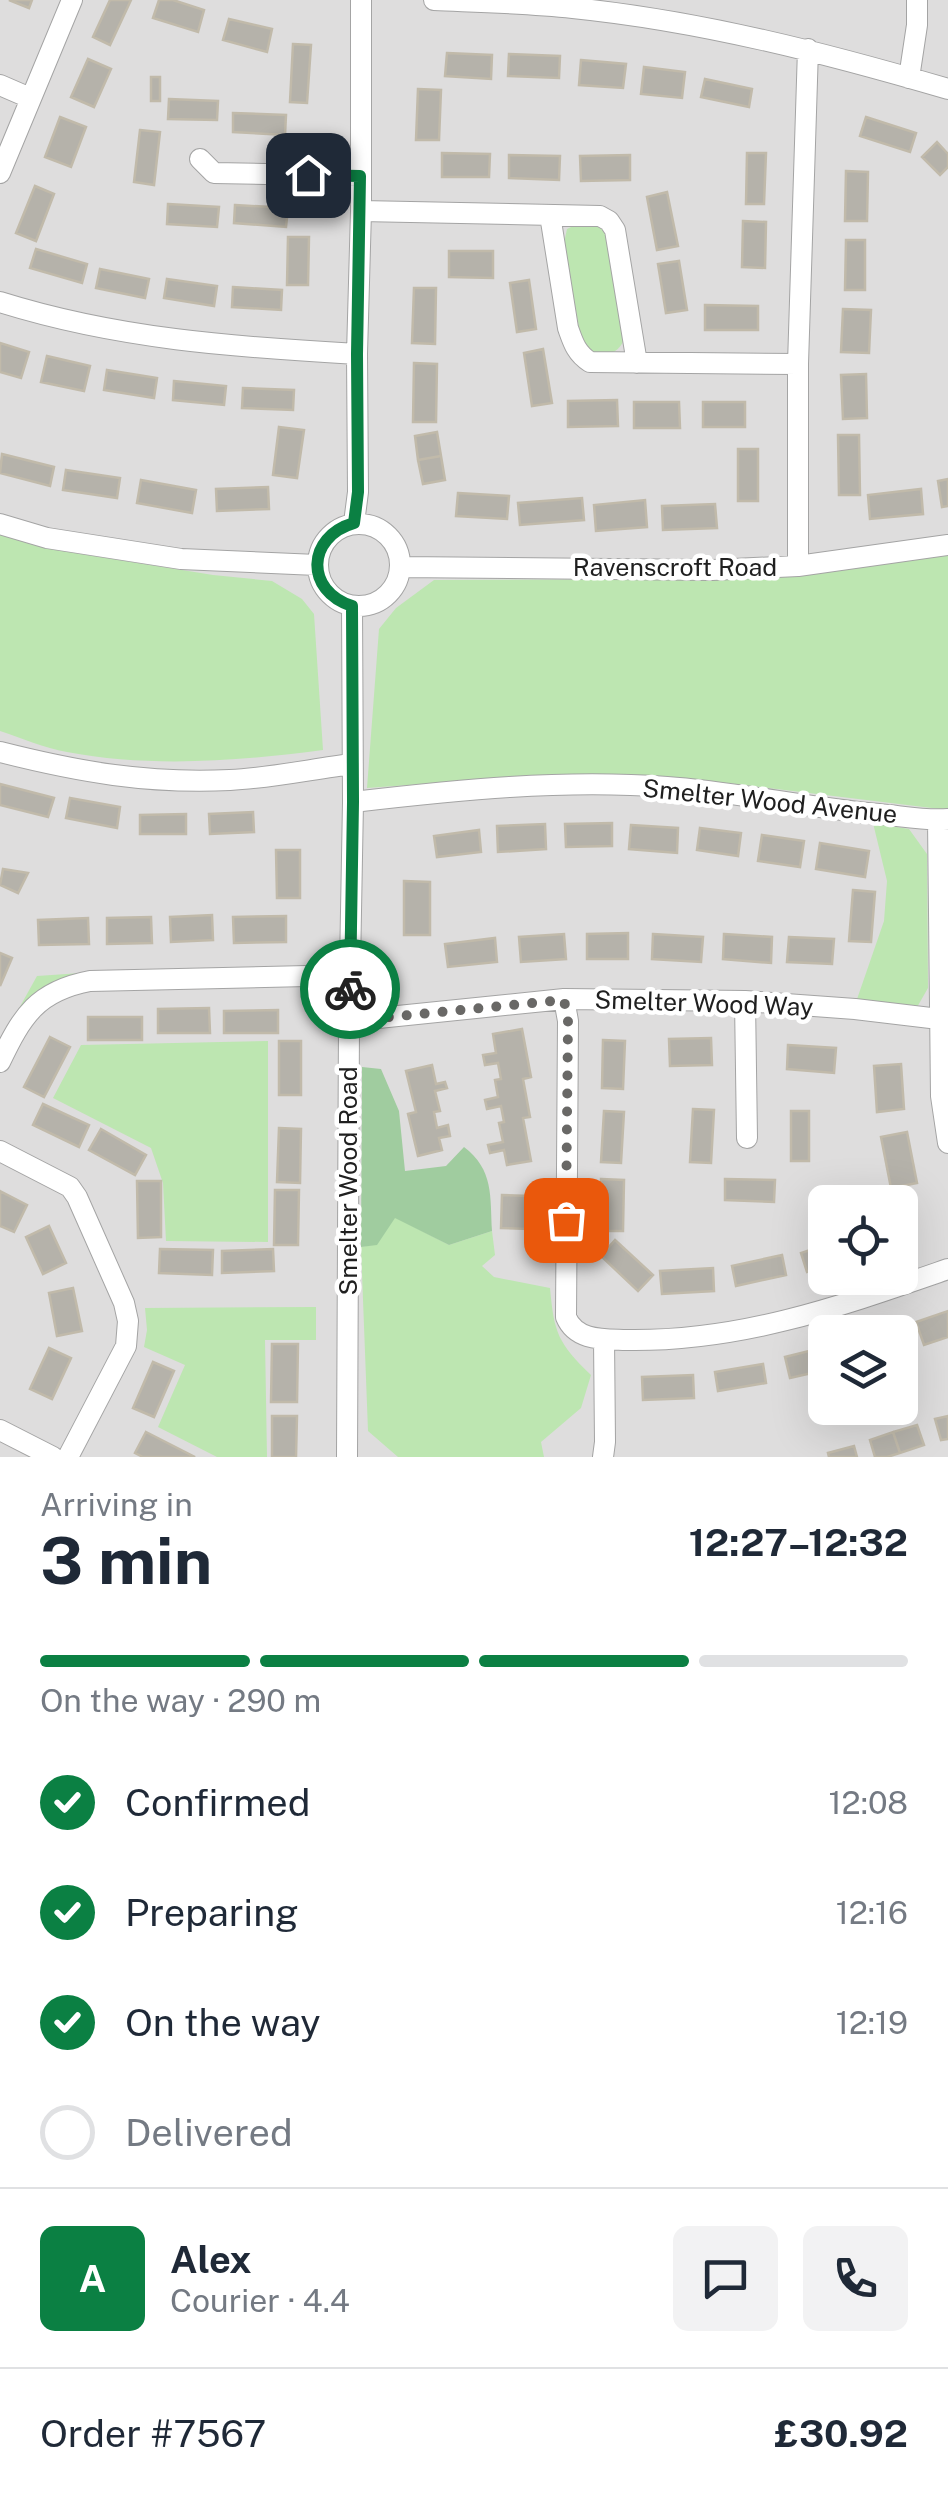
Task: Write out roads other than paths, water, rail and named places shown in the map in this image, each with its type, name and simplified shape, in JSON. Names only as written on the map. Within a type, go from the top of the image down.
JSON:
[{"type":"street","points":[[0,173],[72,0]]},
{"type":"street","points":[[354,523],[358,492],[361,0]]},
{"type":"street","points":[[434,0],[571,8],[730,32],[808,49],[948,89]]},
{"type":"street","points":[[909,78],[917,0]]},
{"type":"street","points":[[798,566],[798,364],[808,49]]},
{"type":"street","points":[[0,85],[30,98]]},
{"type":"street","points":[[200,159],[214,174],[360,176]]},
{"type":"street","points":[[361,210],[600,216],[609,220],[615,230],[638,363]]},
{"type":"street","points":[[550,215],[568,328],[574,345],[590,362],[798,364]]},
{"type":"street","points":[[0,302],[82,325],[158,338],[357,354]]},
{"type":"street","points":[[354,523],[385,532],[394,543],[400,567],[397,581],[386,596],[374,604],[352,606],[338,602],[326,590],[318,577],[317,565],[319,550],[328,536],[354,523]]},
{"type":"street","points":[[0,524],[46,538],[181,559],[317,565]]},
{"type":"street","name":"Ravenscroft Road","points":[[400,567],[712,570],[798,566],[948,545]]},
{"type":"street","name":"Smelter Wood Road","points":[[347,1457],[352,606]]},
{"type":"street","points":[[0,752],[80,772],[150,780],[231,780],[352,764]]},
{"type":"street","name":"Smelter Wood Avenue","points":[[353,802],[464,789],[664,786],[850,812],[943,819]]},
{"type":"street","points":[[943,819],[939,1019],[941,1096],[948,1143]]},
{"type":"street","points":[[0,1062],[30,1008],[71,985],[90,981],[350,975]]},
{"type":"street","points":[[564,1000],[568,1020],[566,1317],[578,1334],[651,1340],[708,1336],[829,1310],[948,1269]]},
{"type":"street","name":"Smelter Wood Way","points":[[349,1021],[564,1000],[746,1001],[939,1019]]},
{"type":"street","points":[[746,1001],[748,1138]]},
{"type":"street","points":[[0,1150],[70,1187],[78,1197],[124,1303],[128,1321],[126,1346],[68,1457]]},
{"type":"street","points":[[603,1457],[604,1339]]},
{"type":"street","points":[[0,1430],[53,1457]]}]
